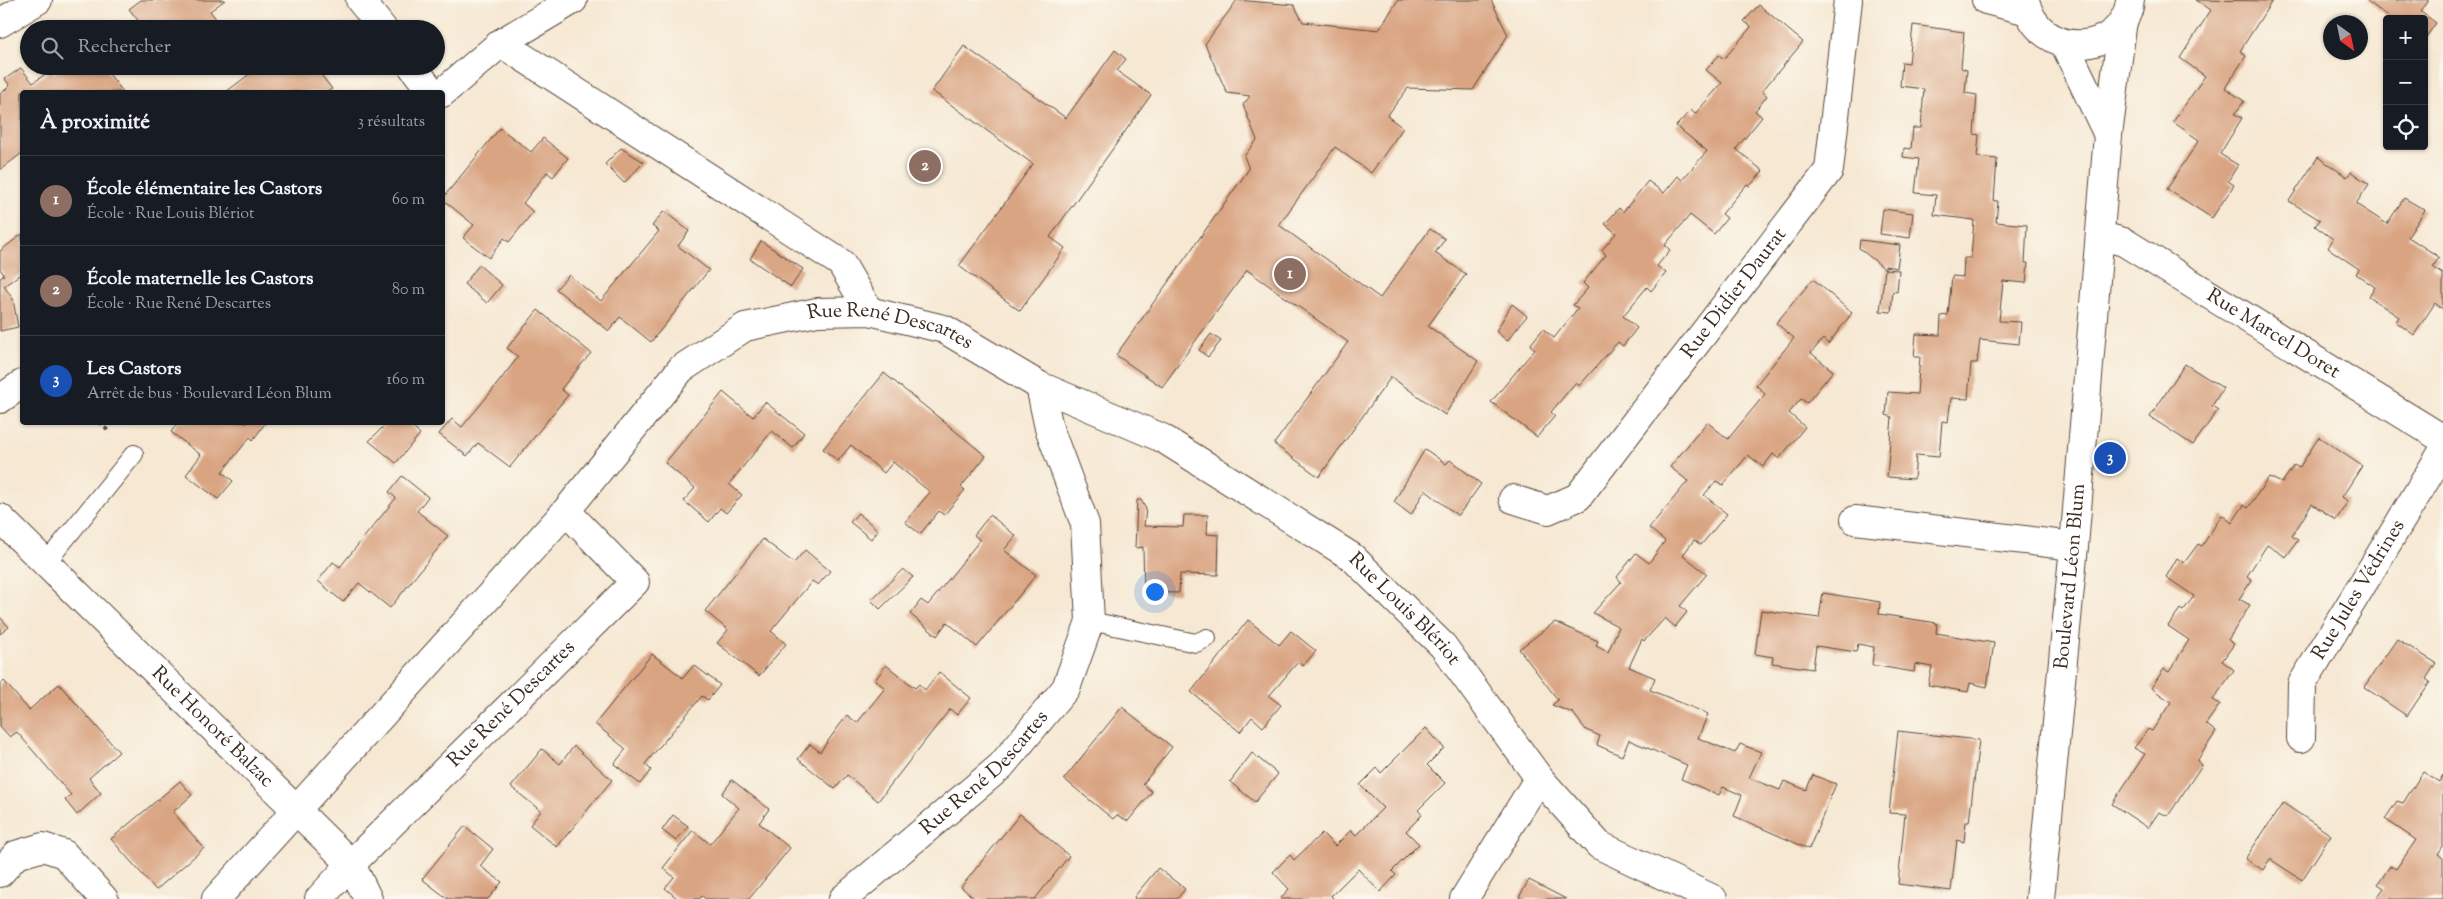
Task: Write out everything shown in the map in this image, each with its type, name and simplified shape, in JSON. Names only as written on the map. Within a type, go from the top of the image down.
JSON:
[{"type":"street","points":[[0,23],[38,0]]},
{"type":"street","points":[[360,0],[376,20]]},
{"type":"street","points":[[445,90],[501,42],[573,0]]},
{"type":"street","name":"Rue Didier Daurat","points":[[1513,499],[1548,510],[1578,497],[1829,170],[1848,0]]},
{"type":"street","points":[[1986,0],[2026,6],[2036,25],[2048,37],[2064,43],[2081,45],[2097,41],[2112,32],[2126,10]]},
{"type":"street","name":"Boulevard Léon Blum","points":[[2040,899],[2074,546],[2108,135],[2126,10]]},
{"type":"street","points":[[501,42],[840,263],[869,311]]},
{"type":"street","name":"Boulevard Léon Blum","points":[[2064,43],[2108,135]]},
{"type":"street","points":[[419,75],[430,90]]},
{"type":"street","name":"Rue Marcel Doret","points":[[2101,236],[2124,242],[2443,439]]},
{"type":"street","name":"Rue René Descartes","points":[[216,899],[566,510],[681,369],[746,327],[817,312],[869,311],[944,329],[1040,386],[1049,428],[1085,524],[1090,621],[1066,688],[1001,766],[843,899]]},
{"type":"street","points":[[0,399],[20,385]]},
{"type":"street","name":"Rue Louis Blériot","points":[[1040,386],[1162,438],[1352,557],[1444,646],[1539,778],[1599,845],[1711,899]]},
{"type":"street","name":"Rue Jules Védrines","points":[[2301,738],[2302,684],[2443,451]]},
{"type":"street","name":"Rue René Descartes","points":[[319,899],[351,864],[634,582],[566,510]]},
{"type":"street","name":"Rue Honoré Balzac","points":[[0,518],[44,564],[351,864],[368,899]]},
{"type":"street","points":[[1855,520],[2074,546]]},
{"type":"street","points":[[1464,899],[1539,778]]},
{"type":"street","points":[[0,873],[16,855],[43,847],[64,854],[104,899]]},
{"type":"lane","points":[[44,564],[134,454]]},
{"type":"lane","points":[[1090,621],[1196,643],[1206,638]]},
{"type":"building","points":[[141,0],[225,0],[210,11],[217,20],[138,20],[129,9]]},
{"type":"building","points":[[1237,0],[1294,5],[1303,22],[1379,30],[1398,0],[1491,0],[1508,35],[1473,90],[1408,88],[1387,116],[1403,128],[1371,173],[1335,147],[1279,225],[1380,298],[1430,229],[1445,239],[1435,253],[1466,274],[1428,326],[1478,361],[1445,415],[1391,377],[1319,477],[1274,444],[1348,342],[1247,270],[1162,387],[1116,355],[1249,169],[1244,156],[1257,140],[1243,105],[1250,96],[1227,93],[1205,44]]},
{"type":"building","points":[[2196,0],[2272,1],[2240,51],[2246,56],[2225,88],[2244,101],[2235,114],[2242,118],[2220,154],[2238,165],[2228,181],[2234,185],[2212,218],[2167,189],[2199,140],[2173,122],[2205,76],[2180,58],[2211,10]]},
{"type":"building","points":[[2366,0],[2429,0],[2421,12],[2425,15],[2386,15]]},
{"type":"building","points":[[1759,5],[1803,42],[1762,91],[1767,96],[1755,111],[1762,117],[1736,149],[1763,171],[1750,186],[1747,184],[1722,214],[1727,218],[1714,234],[1690,215],[1665,245],[1670,250],[1657,266],[1666,273],[1651,291],[1647,287],[1623,316],[1637,328],[1623,346],[1618,342],[1579,386],[1576,382],[1551,412],[1555,416],[1537,437],[1491,402],[1535,349],[1530,345],[1543,329],[1554,338],[1578,308],[1573,305],[1588,288],[1583,283],[1606,255],[1602,250],[1616,233],[1605,224],[1619,208],[1623,212],[1648,181],[1664,193],[1678,176],[1682,180],[1707,151],[1676,126],[1691,110],[1695,114],[1722,83],[1706,70],[1719,55],[1724,59],[1751,27],[1744,21]]},
{"type":"building","points":[[2428,17],[2436,23],[2428,34]]},
{"type":"building","points":[[1913,25],[1964,32],[1961,68],[1967,70],[1965,93],[1977,95],[1974,134],[1979,135],[1977,157],[1997,159],[1994,201],[1998,201],[1996,222],[2027,225],[2025,263],[2028,263],[2026,283],[2003,281],[1999,321],[2021,322],[2019,344],[1980,340],[1977,363],[1971,363],[1968,399],[1951,398],[1948,422],[1942,421],[1939,457],[1916,455],[1914,479],[1887,477],[1892,417],[1886,415],[1888,392],[1917,394],[1920,357],[1914,357],[1916,334],[1940,335],[1941,316],[1948,315],[1952,276],[1963,277],[1964,258],[1971,258],[1974,220],[1934,215],[1936,195],[1915,193],[1919,159],[1903,157],[1904,148],[1911,149],[1913,128],[1921,128],[1924,89],[1900,86],[1902,62],[1909,63]]},
{"type":"building","points":[[964,46],[1066,118],[1115,50],[1126,59],[1117,71],[1151,95],[1050,237],[1065,248],[1020,311],[959,266],[1033,164],[932,91]]},
{"type":"building","points":[[20,69],[20,75],[27,75],[33,83],[44,75],[110,75],[121,90],[20,90],[20,155],[0,170],[0,94],[10,86],[5,79]]},
{"type":"building","points":[[248,75],[321,75],[332,89],[330,90],[229,90]]},
{"type":"building","points":[[500,128],[531,152],[543,138],[568,158],[553,177],[547,172],[523,203],[533,212],[509,242],[504,238],[489,258],[463,238],[474,225],[445,201],[445,195]]},
{"type":"building","points":[[621,148],[644,162],[624,183],[605,164]]},
{"type":"building","points":[[2318,157],[2347,177],[2351,172],[2369,184],[2356,204],[2387,224],[2404,198],[2425,210],[2408,237],[2439,257],[2433,267],[2443,274],[2443,309],[2435,303],[2414,335],[2396,322],[2399,317],[2369,297],[2375,287],[2356,274],[2359,269],[2328,248],[2333,239],[2315,226],[2320,220],[2289,201]]},
{"type":"building","points":[[1883,209],[1913,213],[1910,238],[1880,234]]},
{"type":"building","points":[[664,211],[689,231],[678,246],[709,270],[651,342],[620,317],[609,331],[556,289],[569,275],[601,301],[659,231],[652,226]]},
{"type":"building","points":[[20,236],[20,274],[4,286],[13,299],[18,327],[0,331],[0,278],[4,275],[0,269],[0,251]]},
{"type":"building","points":[[1860,240],[1900,245],[1897,268],[1885,266],[1885,269],[1859,248]]},
{"type":"building","points":[[761,241],[803,269],[791,287],[750,259]]},
{"type":"building","points":[[479,265],[502,285],[487,303],[464,284]]},
{"type":"building","points":[[1885,269],[1899,270],[1897,292],[1893,291],[1891,312],[1880,311]]},
{"type":"building","points":[[1813,279],[1852,313],[1828,344],[1823,339],[1811,353],[1833,371],[1807,403],[1801,399],[1789,413],[1805,427],[1779,459],[1773,454],[1763,467],[1748,455],[1723,485],[1716,481],[1704,495],[1727,514],[1701,545],[1694,540],[1683,555],[1707,574],[1680,606],[1687,612],[1675,627],[1665,618],[1644,641],[1642,639],[1629,667],[1655,678],[1650,690],[1708,714],[1698,738],[1735,753],[1740,744],[1761,752],[1749,778],[1780,790],[1784,781],[1806,790],[1813,775],[1836,784],[1809,849],[1734,816],[1742,795],[1723,787],[1719,795],[1681,779],[1687,765],[1629,740],[1622,756],[1597,745],[1600,736],[1586,730],[1573,713],[1552,705],[1558,700],[1519,649],[1555,622],[1598,641],[1596,646],[1608,652],[1619,627],[1593,613],[1621,582],[1617,577],[1636,553],[1649,563],[1665,541],[1649,528],[1688,481],[1670,467],[1707,422],[1728,439],[1765,394],[1756,385],[1794,338],[1776,323]]},
{"type":"building","points":[[1512,304],[1527,316],[1507,341],[1496,331]]},
{"type":"building","points":[[538,310],[591,353],[561,389],[568,395],[510,467],[478,443],[467,456],[439,434],[452,419],[462,427],[491,392],[518,357],[507,348]]},
{"type":"building","points":[[1211,334],[1221,341],[1208,357],[1199,350]]},
{"type":"building","points":[[2185,364],[2223,388],[2212,406],[2218,410],[2193,445],[2150,417]]},
{"type":"building","points":[[884,373],[986,456],[961,487],[965,490],[944,515],[939,511],[920,534],[905,522],[930,492],[893,462],[884,473],[851,445],[838,461],[823,449]]},
{"type":"building","points":[[723,392],[753,417],[765,402],[804,433],[793,448],[772,431],[729,484],[742,495],[726,513],[720,508],[709,522],[684,501],[695,488],[665,463]]},
{"type":"building","points":[[176,425],[264,425],[253,440],[250,437],[222,472],[233,481],[218,499],[186,475],[201,455],[171,432]]},
{"type":"building","points":[[385,425],[410,425],[420,434],[396,463],[369,441]]},
{"type":"building","points":[[2319,437],[2362,466],[2342,497],[2348,501],[2336,520],[2312,504],[2292,536],[2298,540],[2286,557],[2267,545],[2247,576],[2252,580],[2239,599],[2250,605],[2228,640],[2234,644],[2222,661],[2234,670],[2213,700],[2220,704],[2206,724],[2216,732],[2197,761],[2202,765],[2168,816],[2159,812],[2148,828],[2112,804],[2145,754],[2134,748],[2148,729],[2152,731],[2171,702],[2151,688],[2164,669],[2169,672],[2189,640],[2168,626],[2180,609],[2183,611],[2194,596],[2166,577],[2177,558],[2184,563],[2198,544],[2202,546],[2222,515],[2232,523],[2244,505],[2248,508],[2269,477],[2282,483],[2294,465],[2299,468]]},
{"type":"building","points":[[1425,449],[1446,464],[1450,460],[1481,484],[1458,516],[1425,490],[1411,515],[1394,502]]},
{"type":"building","points":[[402,476],[428,497],[417,511],[448,536],[390,608],[359,583],[343,602],[318,581],[333,562],[340,567],[396,498],[389,492]]},
{"type":"building","points":[[1137,500],[1141,500],[1146,509],[1144,526],[1183,527],[1184,515],[1208,515],[1207,534],[1219,535],[1218,575],[1180,574],[1179,593],[1144,592],[1143,547],[1135,548]]},
{"type":"building","points":[[858,513],[878,530],[871,539],[850,522]]},
{"type":"building","points":[[990,515],[1016,536],[1004,550],[1036,575],[977,647],[947,622],[937,636],[910,614],[921,600],[928,605],[980,540],[974,535]]},
{"type":"building","points":[[763,539],[794,563],[805,550],[830,571],[818,585],[812,581],[771,631],[786,644],[759,676],[717,643],[728,630],[705,611]]},
{"type":"building","points":[[903,569],[913,577],[880,609],[871,600]]},
{"type":"building","points":[[1823,593],[1880,602],[1879,614],[1937,623],[1936,633],[1994,643],[1987,687],[1970,683],[1968,692],[1928,685],[1932,667],[1915,664],[1914,672],[1872,665],[1874,647],[1858,644],[1856,652],[1816,646],[1813,669],[1772,663],[1773,657],[1755,654],[1761,610],[1819,618]]},
{"type":"building","points":[[0,617],[9,627],[0,634]]},
{"type":"building","points":[[1248,620],[1279,645],[1291,631],[1316,651],[1303,666],[1298,662],[1269,696],[1281,705],[1263,727],[1252,717],[1240,732],[1191,692]]},
{"type":"building","points":[[2397,639],[2436,663],[2426,679],[2430,682],[2407,716],[2364,687]]},
{"type":"building","points":[[652,654],[683,678],[694,665],[720,685],[708,700],[702,696],[645,764],[651,770],[640,784],[614,764],[626,749],[595,724]]},
{"type":"building","points":[[886,665],[915,688],[919,684],[925,690],[939,672],[971,698],[957,715],[950,709],[878,801],[847,775],[835,789],[798,759],[810,744],[820,752],[847,715],[857,723],[885,688],[875,680]]},
{"type":"building","points":[[4,681],[29,710],[59,684],[119,752],[89,778],[101,793],[77,815],[65,800],[71,795],[17,732],[10,737],[0,726],[0,684]]},
{"type":"building","points":[[1122,707],[1172,747],[1143,784],[1152,792],[1128,821],[1117,815],[1113,819],[1064,779]]},
{"type":"building","points":[[1426,728],[1444,748],[1427,765],[1445,783],[1418,810],[1422,815],[1406,831],[1419,844],[1392,871],[1396,875],[1380,892],[1358,869],[1331,896],[1334,899],[1280,899],[1289,889],[1273,872],[1290,855],[1294,860],[1322,833],[1335,846],[1351,830],[1356,835],[1383,808],[1360,785],[1377,768],[1381,773]]},
{"type":"building","points":[[1898,731],[1979,740],[1969,822],[1966,822],[1964,842],[1957,840],[1951,891],[1898,884],[1905,814],[1889,813]]},
{"type":"building","points":[[574,746],[612,780],[557,847],[530,825],[541,811],[511,787],[542,749],[560,764]]},
{"type":"building","points":[[1252,753],[1278,774],[1255,802],[1230,782]]},
{"type":"building","points":[[2423,772],[2439,782],[2443,775],[2443,846],[2438,854],[2443,858],[2443,899],[2376,899],[2384,888],[2378,884],[2390,866],[2396,869],[2416,840],[2385,819],[2397,801],[2403,803]]},
{"type":"building","points":[[732,780],[769,809],[759,823],[790,848],[749,899],[706,899],[702,896],[699,899],[678,899],[665,888],[674,877],[663,868],[693,830],[710,844],[739,808],[722,794]]},
{"type":"building","points":[[180,781],[192,795],[173,812],[204,848],[156,890],[111,839]]},
{"type":"building","points":[[2283,803],[2331,835],[2302,880],[2270,859],[2263,870],[2245,859]]},
{"type":"building","points":[[1020,814],[1069,856],[1035,899],[975,899],[961,887]]},
{"type":"building","points":[[673,815],[688,826],[676,841],[662,830]]},
{"type":"building","points":[[465,826],[493,849],[480,866],[502,882],[488,899],[448,899],[422,879]]},
{"type":"building","points":[[1158,868],[1185,889],[1177,899],[1135,899],[1134,897]]},
{"type":"building","points":[[1529,880],[1566,899],[1523,899],[1519,897]]},
{"type":"place","name":"École maternelle les Castors","points":[[925,166]]},
{"type":"place","name":"École élémentaire les Castors","points":[[1290,274]]},
{"type":"place","name":"Les Castors","points":[[2110,458]]}]
